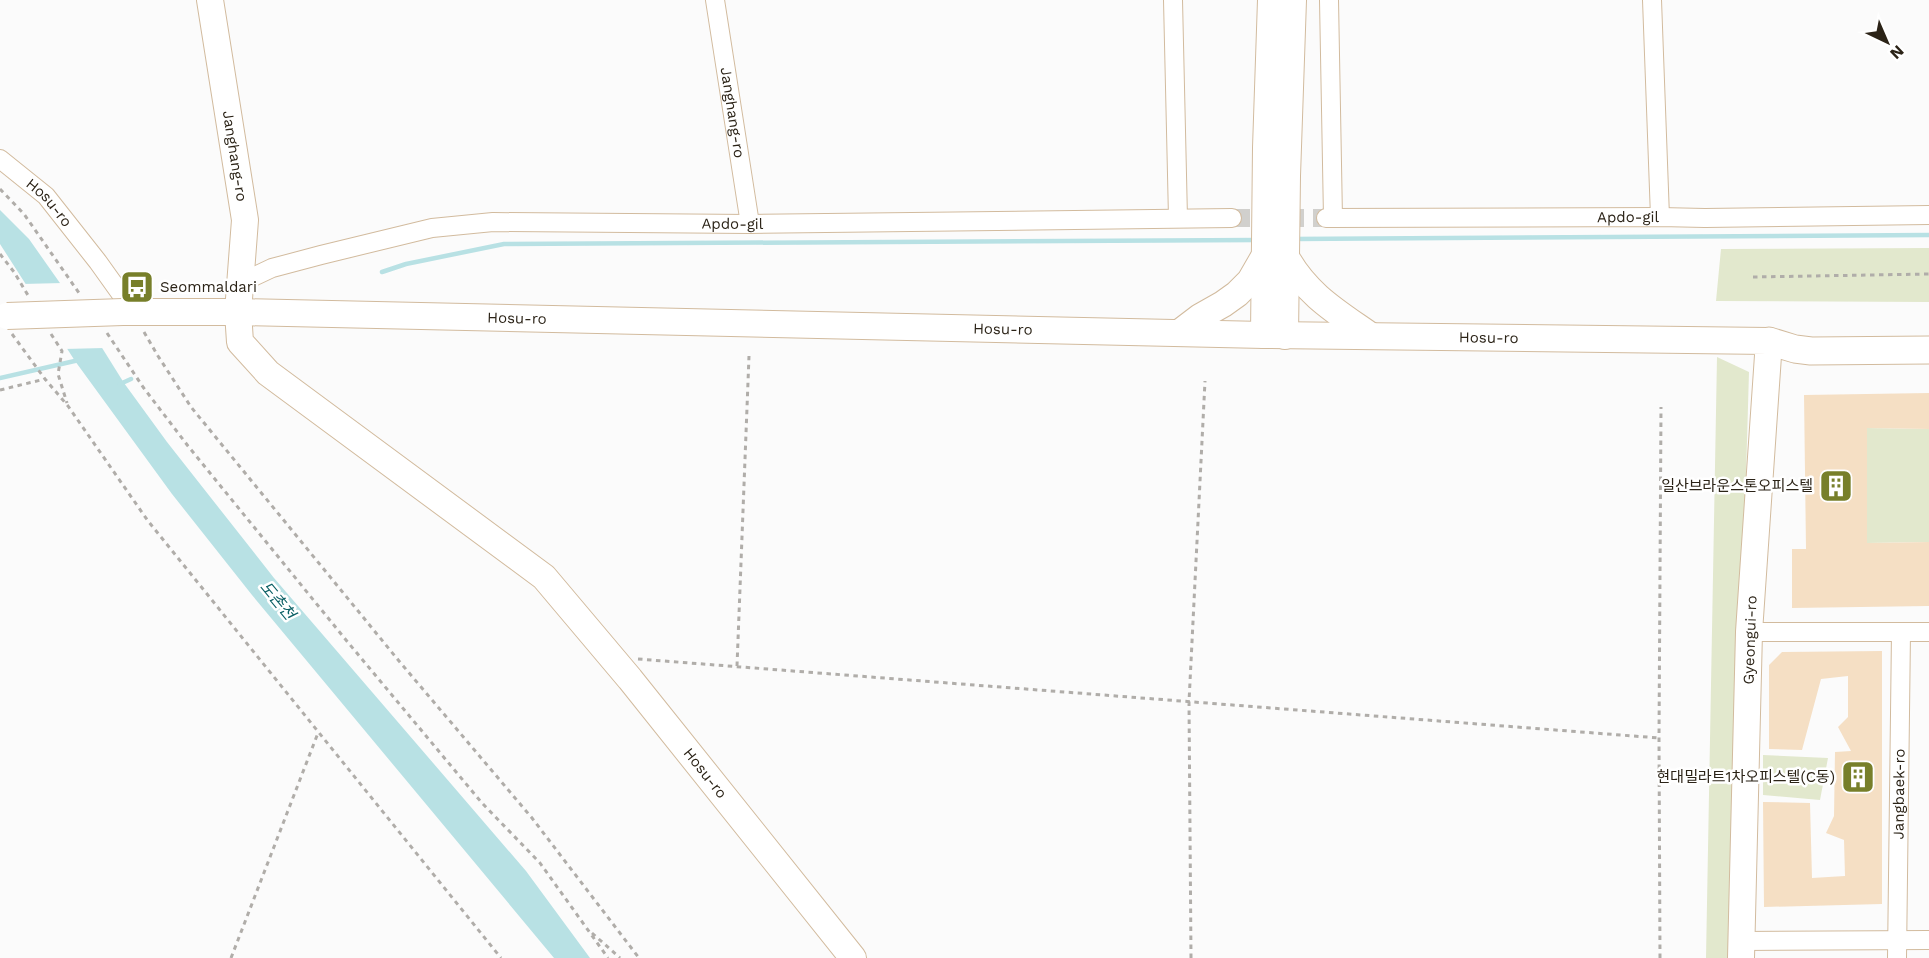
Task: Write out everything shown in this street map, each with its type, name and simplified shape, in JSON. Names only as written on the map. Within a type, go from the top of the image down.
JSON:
[{"type":"main road","name":"Janghang-ro","points":[[210,0],[245,220],[238,312]]},
{"type":"main road","points":[[1271,0],[1275,244],[1274,335]]},
{"type":"main road","points":[[1179,333],[1200,316],[1224,304],[1237,294],[1250,281],[1275,244],[1293,0]]},
{"type":"main road","points":[[1275,244],[1314,296],[1371,336]]},
{"type":"main road","name":"Hosu-ro","points":[[238,312],[240,342],[268,373],[544,577],[612,657],[853,958]]},
{"type":"main road","name":"Hosu-ro","points":[[3,316],[119,316],[238,312],[1274,335],[1769,341],[1813,335],[1929,333]]},
{"type":"main road","name":"Hosu-ro","points":[[1769,341],[1811,351],[1929,350]]},
{"type":"main road","name":"Gyeongui-ro","points":[[1741,949],[1749,632],[1769,341]]},
{"type":"street","name":"Janghang-ro","points":[[715,0],[750,224]]},
{"type":"street","points":[[1173,0],[1178,218]]},
{"type":"street","name":"Apdo-gil","points":[[1329,0],[1330,218],[1705,218],[1929,215]]},
{"type":"street","points":[[1652,0],[1660,217]]},
{"type":"street","name":"Hosu-ro","points":[[0,159],[46,196],[98,262],[119,316]]},
{"type":"street","name":"Apdo-gil","points":[[240,283],[272,268],[432,228],[493,222],[750,224],[1232,218]]},
{"type":"street","points":[[1749,632],[1929,632]]},
{"type":"street","name":"Jangbaek-ro","points":[[1897,949],[1900,633]]},
{"type":"street","name":"Gyeongui-ro","points":[[1741,949],[1897,949],[1929,940]]},
{"type":"path","points":[[0,189],[24,214],[83,298]]},
{"type":"path","points":[[1753,277],[1929,274]]},
{"type":"path","points":[[3,316],[15,340],[68,406],[148,521],[501,958]]},
{"type":"path","points":[[119,316],[143,387],[188,446],[475,795],[540,863],[608,958]]},
{"type":"path","points":[[119,316],[158,356],[191,407],[399,662],[532,818],[639,958]]},
{"type":"path","points":[[62,354],[58,374],[68,406]]},
{"type":"path","points":[[737,666],[749,356]]},
{"type":"path","points":[[0,390],[45,379]]},
{"type":"path","points":[[1191,958],[1189,702],[1205,381]]},
{"type":"path","points":[[1660,958],[1661,407]]},
{"type":"path","points":[[612,657],[1659,738]]},
{"type":"path","points":[[231,958],[318,732]]},
{"type":"path","points":[[587,929],[620,958]]},
{"type":"green space","points":[[1929,248],[1929,302],[1716,301],[1721,249]]},
{"type":"green space","points":[[1717,357],[1749,372],[1732,958],[1706,958]]},
{"type":"green space","points":[[1867,428],[1929,429],[1929,542],[1867,543]]},
{"type":"green space","points":[[1763,755],[1828,758],[1820,800],[1763,795]]},
{"type":"water","name":"도촌천","points":[[0,210],[29,239],[74,303],[124,383],[167,442],[274,578],[526,871],[590,958],[554,958],[252,595],[172,494],[75,361],[0,244]]},
{"type":"pier","points":[[63,283],[104,348],[64,349],[22,284]]},
{"type":"building","name":"일산브라운스톤오피스텔","points":[[1929,393],[1929,429],[1867,428],[1867,543],[1929,542],[1929,606],[1792,608],[1792,549],[1806,549],[1804,395]]},
{"type":"building","name":"현대밀라트1차오피스텔(C동)","points":[[1882,651],[1882,904],[1764,907],[1763,802],[1810,803],[1812,878],[1845,876],[1844,840],[1826,833],[1834,816],[1835,752],[1851,751],[1838,727],[1848,717],[1848,676],[1821,679],[1802,750],[1769,749],[1769,665],[1782,652]]},
{"type":"waterway","points":[[1293,239],[1929,235]]},
{"type":"waterway","points":[[382,272],[406,264],[504,244],[1257,240]]},
{"type":"waterway","points":[[0,378],[79,360]]},
{"type":"waterway","points":[[120,384],[131,379]]},
{"type":"tunnel","points":[[1232,218],[1326,218]]},
{"type":"place","name":"Seommaldari","points":[[137,287]]},
{"type":"place","name":"일산브라운스톤오피스텔","points":[[1836,486]]},
{"type":"place","name":"현대밀라트1차오피스텔(C동)","points":[[1858,777]]}]
